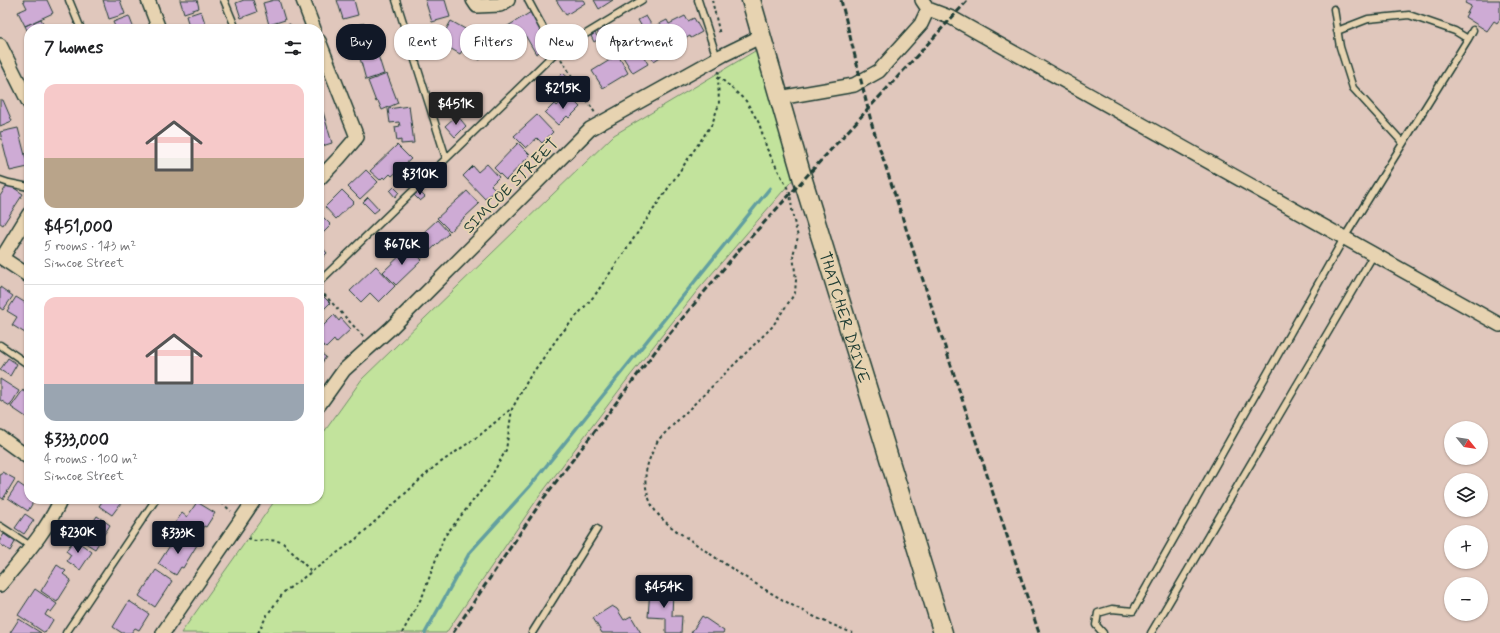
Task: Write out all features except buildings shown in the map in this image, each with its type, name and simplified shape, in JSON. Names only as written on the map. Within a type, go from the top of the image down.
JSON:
[{"type":"main road","name":"THATCHER DRIVE","points":[[751,0],[803,180],[943,633]]},
{"type":"street","points":[[148,0],[157,24]]},
{"type":"street","points":[[303,0],[312,24]]},
{"type":"street","points":[[474,0],[477,6],[500,5],[508,0]]},
{"type":"street","points":[[779,98],[854,85],[879,71],[921,24],[925,5],[952,18],[1500,325]]},
{"type":"street","name":"SIMCOE STREET","points":[[324,398],[344,370],[391,328],[590,129],[717,58],[762,36]]},
{"type":"street","points":[[0,45],[24,93]]},
{"type":"street","points":[[324,54],[357,137],[324,174]]},
{"type":"street","points":[[24,222],[1,257],[24,273]]},
{"type":"street","points":[[0,437],[24,454]]},
{"type":"street","points":[[0,585],[32,547],[59,504]]},
{"type":"street","points":[[163,633],[252,504]]},
{"type":"lane","points":[[69,0],[79,24]]},
{"type":"lane","points":[[224,0],[234,24]]},
{"type":"lane","points":[[396,0],[446,158]]},
{"type":"lane","points":[[528,0],[541,24]]},
{"type":"lane","points":[[588,33],[642,0]]},
{"type":"lane","points":[[698,0],[717,58]]},
{"type":"lane","points":[[1334,9],[1340,46],[1353,88],[1403,143]]},
{"type":"lane","points":[[1337,30],[1368,19],[1409,15],[1455,31],[1468,39]]},
{"type":"lane","points":[[1103,633],[1096,625],[1098,613],[1112,609],[1133,612],[1344,238],[1473,30]]},
{"type":"lane","points":[[324,277],[548,60]]},
{"type":"lane","points":[[0,180],[24,186]]},
{"type":"lane","points":[[1151,633],[1374,254]]},
{"type":"lane","points":[[0,345],[24,362]]},
{"type":"lane","points":[[66,633],[153,504]]},
{"type":"lane","points":[[0,526],[32,547]]},
{"type":"lane","points":[[532,633],[597,529]]},
{"type":"path","points":[[561,60],[602,122]]},
{"type":"path","points":[[402,633],[423,595],[444,537],[488,482],[506,450],[512,409],[529,378],[559,336],[595,295],[627,251],[712,124],[719,104],[718,76],[746,101],[759,123],[767,149],[790,193],[793,217],[798,237],[793,255],[796,280],[795,293],[772,327],[658,440],[647,464],[645,483],[650,502],[663,519],[685,536],[736,572],[805,612],[852,633]]},
{"type":"path","points":[[324,294],[371,345]]},
{"type":"path","points":[[258,633],[267,615],[284,592],[356,539],[434,467],[480,435],[512,409]]},
{"type":"path","points":[[223,504],[241,519]]},
{"type":"path","points":[[248,538],[255,542],[277,540],[283,543],[312,572]]},
{"type":"green space","points":[[755,51],[763,57],[795,177],[697,291],[626,381],[538,498],[446,633],[181,633],[272,504],[324,504],[324,432],[362,379],[614,135]]},
{"type":"waterway","points":[[425,633],[470,552],[530,486],[770,188]]},
{"type":"railway","points":[[841,0],[872,125],[1039,633]]},
{"type":"railway","points":[[453,633],[543,499],[657,349],[739,250],[968,0]]}]
